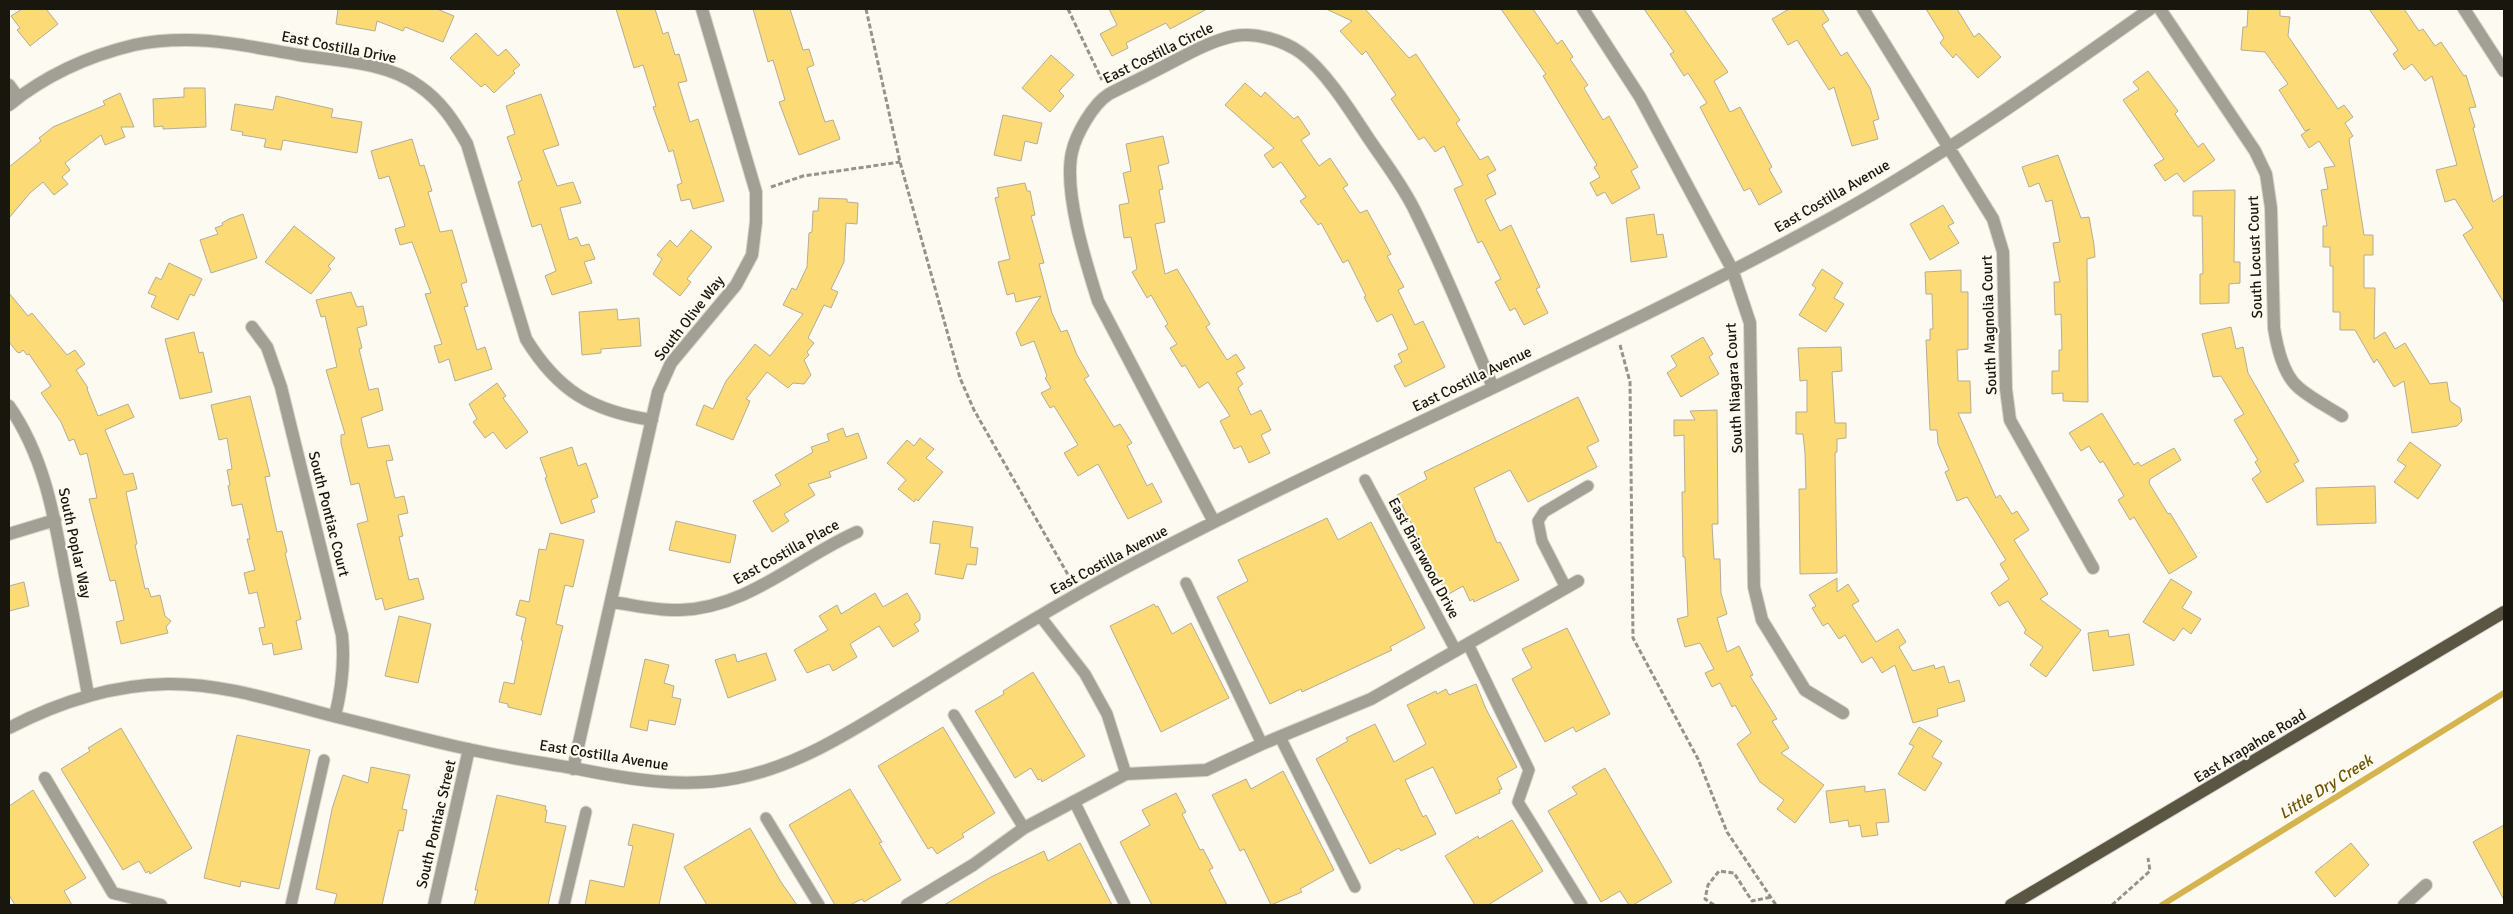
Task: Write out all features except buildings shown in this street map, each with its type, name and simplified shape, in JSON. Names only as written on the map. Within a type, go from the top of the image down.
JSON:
[{"type":"main road","name":"East Arapahoe Road","points":[[2011,905],[2504,612]]},
{"type":"street","name":"South Olive Way","points":[[573,768],[658,392],[671,363],[736,284],[752,254],[756,222],[756,192],[702,9]]},
{"type":"street","name":"South Niagara Court","points":[[1583,9],[1640,97],[1732,269],[1750,324],[1754,587],[1762,620],[1805,690],[1843,713]]},
{"type":"street","name":"South Magnolia Court","points":[[1863,9],[1949,145],[1993,219],[2000,236],[2003,252],[2006,389],[2010,420],[2093,568]]},
{"type":"street","name":"East Costilla Avenue","points":[[9,728],[29,718],[88,695],[112,689],[138,686],[193,685],[237,692],[469,749],[621,778],[695,783],[732,779],[766,771],[802,757],[851,731],[1040,616],[1214,522],[1615,328],[1839,214],[2025,96],[2150,9]]},
{"type":"street","name":"South Locust Court","points":[[2160,9],[2255,151],[2266,174],[2271,208],[2274,328],[2276,346],[2288,373],[2298,388],[2342,416]]},
{"type":"street","points":[[2464,9],[2504,71]]},
{"type":"street","name":"East Costilla Circle","points":[[1214,522],[1098,301],[1086,264],[1071,189],[1069,169],[1072,151],[1082,127],[1092,112],[1109,94],[1209,44],[1235,36],[1257,36],[1276,40],[1299,52],[1313,64],[1352,114],[1416,211],[1493,386]]},
{"type":"street","name":"East Costilla Drive","points":[[14,101],[46,78],[84,59],[135,45],[188,40],[253,47],[371,67],[395,73],[418,85],[438,101],[452,118],[466,144],[526,339],[541,364],[566,387],[588,403],[620,416],[652,420]]},
{"type":"street","points":[[9,85],[14,101]]},
{"type":"street","name":"South Pontiac Court","points":[[252,327],[266,347],[281,388],[342,635],[343,679],[335,716]]},
{"type":"street","name":"South Poplar Way","points":[[9,406],[23,426],[44,476],[55,520],[88,695]]},
{"type":"street","points":[[9,534],[55,520]]},
{"type":"street","name":"East Costilla Place","points":[[612,602],[678,610],[720,604],[751,592],[829,544],[857,532]]},
{"type":"street","points":[[908,905],[973,865],[1024,828],[1126,774],[1206,770],[1262,744],[1371,699],[1578,581]]},
{"type":"street","name":"South Pontiac Street","points":[[434,905],[469,749]]},
{"type":"street","points":[[45,778],[113,893],[161,905]]},
{"type":"street","points":[[2404,905],[2426,885]]},
{"type":"lane","name":"East Briarwood Drive","points":[[1364,480],[1456,651]]},
{"type":"lane","points":[[1566,588],[1542,541],[1538,521],[1544,512],[1588,486]]},
{"type":"lane","points":[[1186,583],[1262,744]]},
{"type":"lane","points":[[1040,616],[1089,682],[1107,714],[1126,774]]},
{"type":"lane","points":[[1468,644],[1529,770],[1518,802],[1582,905]]},
{"type":"lane","points":[[954,715],[1024,828]]},
{"type":"lane","points":[[1280,737],[1355,887]]},
{"type":"lane","points":[[291,905],[324,760]]},
{"type":"lane","points":[[1074,801],[1125,905]]},
{"type":"lane","points":[[564,905],[586,812]]},
{"type":"lane","points":[[766,818],[819,905]]},
{"type":"path","points":[[866,9],[900,162],[960,378],[974,410],[1079,594]]},
{"type":"path","points":[[1068,9],[1109,94]]},
{"type":"path","points":[[756,192],[803,176],[900,162]]},
{"type":"path","points":[[1615,328],[1630,382],[1633,638],[1698,759],[1727,832],[1776,905]]},
{"type":"path","points":[[2112,905],[2150,871],[2148,858]]},
{"type":"path","points":[[1714,905],[1705,899],[1708,885],[1719,871],[1734,873],[1752,901],[1771,897]]},
{"type":"waterway","name":"Little Dry Creek","points":[[2162,905],[2504,693]]}]
